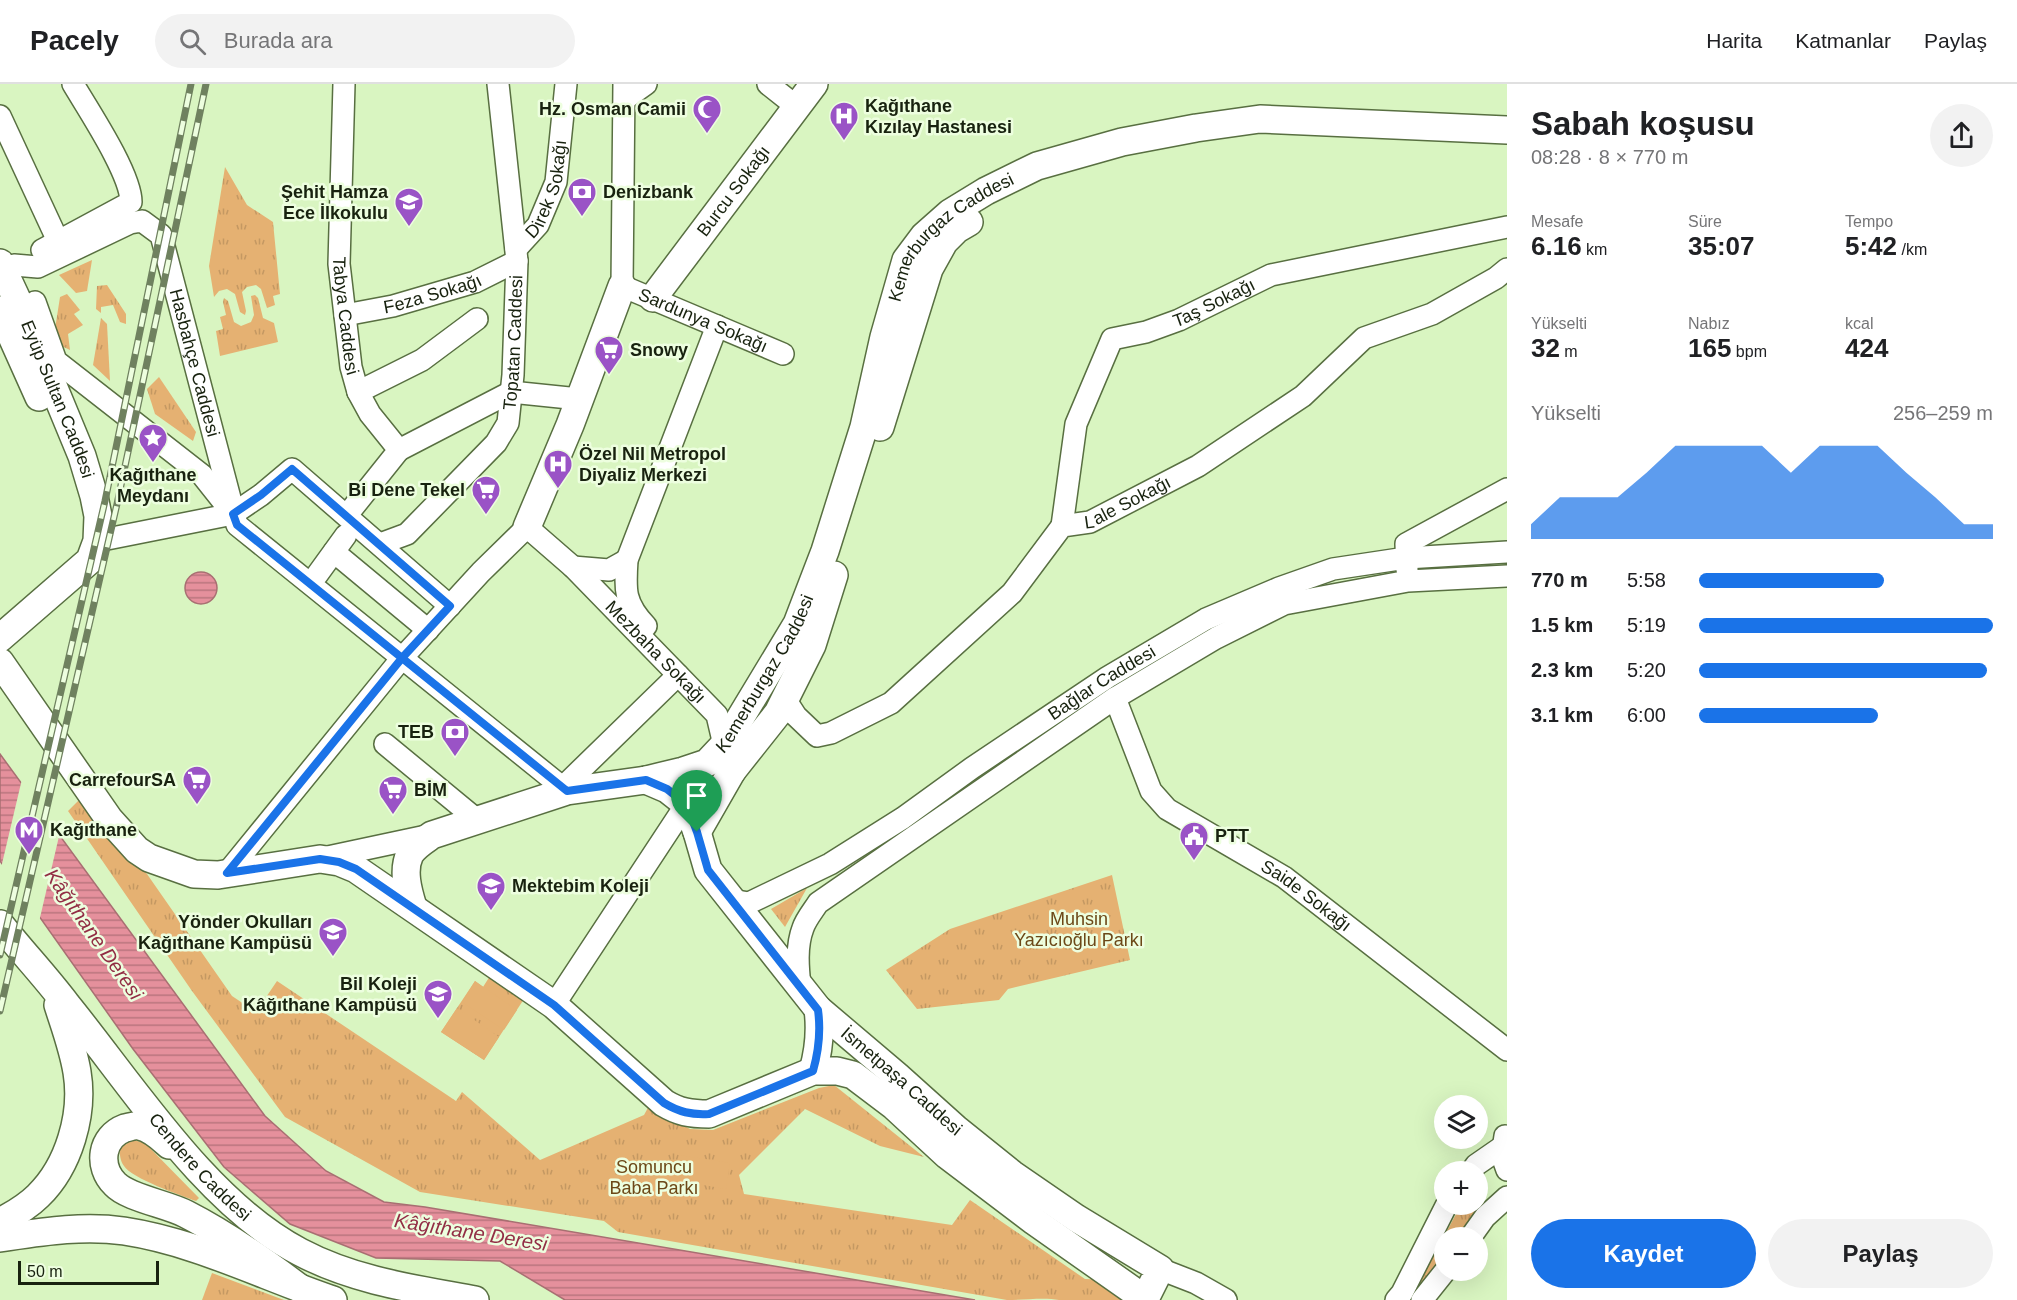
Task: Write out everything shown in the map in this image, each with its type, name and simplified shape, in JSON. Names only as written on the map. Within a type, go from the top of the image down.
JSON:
[{"type":"main road","name":"Burcu Sokağı","points":[[652,298],[814,84]]},
{"type":"main road","name":"Kemerburgaz Caddesi","points":[[730,737],[797,624],[825,551],[864,427],[884,337],[906,260],[924,236],[950,213],[1037,166],[1122,142],[1196,128],[1260,119],[1507,130]]},
{"type":"main road","name":"Kemerburgaz Caddesi","points":[[730,737],[778,713],[812,645],[929,269],[944,242],[957,229],[1044,179],[1090,164],[1236,136],[1278,135],[1507,147]]},
{"type":"main road","name":"Eyüp Sultan Caddesi","points":[[6,266],[40,378],[80,488],[94,542]]},
{"type":"main road","points":[[527,527],[622,286]]},
{"type":"main road","name":"Eyüp Sultan Caddesi","points":[[0,310],[40,378]]},
{"type":"main road","points":[[0,618],[94,542]]},
{"type":"main road","points":[[0,638],[83,568],[90,560],[94,542]]},
{"type":"main road","points":[[0,662],[109,819],[137,850],[154,860],[194,874],[218,875],[320,859],[339,862],[356,869],[554,1005],[664,1103],[679,1112],[709,1114],[813,1071],[837,1071],[853,1075],[868,1084],[965,1168],[1034,1221],[1150,1300],[1160,1269]]},
{"type":"main road","points":[[413,907],[407,881],[410,855],[419,844],[432,835],[565,789],[646,780],[683,771],[730,737]]},
{"type":"main road","points":[[697,832],[730,737]]},
{"type":"main road","points":[[646,780],[667,789],[685,806]]},
{"type":"main road","name":"İsmetpaşa Caddesi","points":[[685,806],[697,832],[708,870],[818,1010],[1012,1174],[1086,1224],[1160,1269]]},
{"type":"main road","name":"Cendere Caddesi","points":[[4,934],[66,1003],[126,1082],[194,1163],[252,1220],[298,1251],[348,1273],[377,1282],[475,1300]]},
{"type":"main road","points":[[0,1222],[20,1211],[39,1195],[56,1172],[69,1148],[78,1112],[80,1098],[76,1065],[70,1038],[53,988]]},
{"type":"main road","points":[[813,1071],[821,1030],[818,1010]]},
{"type":"main road","points":[[194,1163],[174,1150],[159,1135],[136,1125],[114,1134],[103,1152],[104,1164],[115,1185],[183,1212],[212,1228],[249,1250],[301,1289]]},
{"type":"main road","points":[[0,1238],[67,1230],[122,1231],[156,1238],[225,1259],[333,1300]]},
{"type":"street","name":"Tabya Caddesi","points":[[344,84],[339,264],[351,367],[358,392],[370,414],[399,450]]},
{"type":"street","name":"Topatan Caddesi","points":[[380,544],[407,534],[496,443],[508,423],[512,392],[516,255],[498,84]]},
{"type":"street","name":"Direk Sokağı","points":[[516,255],[538,225],[556,182],[566,84]]},
{"type":"street","points":[[622,286],[625,92],[646,84]]},
{"type":"street","points":[[768,84],[797,107]]},
{"type":"street","points":[[6,266],[131,202],[131,190],[77,85]]},
{"type":"street","points":[[0,116],[58,241]]},
{"type":"street","name":"Hasbahçe Caddesi","points":[[6,266],[38,267],[130,223],[142,221],[161,235],[233,514]]},
{"type":"street","name":"Taş Sokağı","points":[[1062,526],[1076,423],[1112,339],[1146,332],[1179,320],[1271,275],[1507,227]]},
{"type":"street","name":"Feza Sokağı","points":[[345,315],[393,306],[475,282],[516,255]]},
{"type":"street","name":"Lale Sokağı","points":[[785,699],[796,716],[817,736],[831,733],[891,703],[1012,593],[1062,526],[1090,522],[1198,466],[1303,396],[1364,338],[1432,314],[1496,278],[1507,269]]},
{"type":"street","name":"Sardunya Sokağı","points":[[622,286],[783,354]]},
{"type":"street","points":[[34,302],[56,361],[202,475],[233,514],[237,525],[565,789],[678,675]]},
{"type":"street","points":[[358,392],[422,360],[477,320]]},
{"type":"street","name":"Mezbaha Sokağı","points":[[717,326],[627,560],[625,592],[633,613],[723,706],[730,737]]},
{"type":"street","points":[[317,575],[399,450],[512,392],[579,399]]},
{"type":"street","points":[[94,542],[233,514],[261,495],[292,469],[342,534],[428,630]]},
{"type":"street","points":[[1408,581],[1406,544],[1507,489]]},
{"type":"street","points":[[227,873],[402,658],[527,527]]},
{"type":"street","name":"Mezbaha Sokağı","points":[[527,527],[573,567],[717,715],[730,737]]},
{"type":"street","points":[[342,534],[380,544],[450,606]]},
{"type":"street","name":"Bağlar Caddesi","points":[[731,900],[749,903],[830,864],[903,818],[972,768],[1108,677],[1206,619],[1279,588],[1333,569],[1406,558],[1507,552]]},
{"type":"street","points":[[573,567],[609,570],[627,560]]},
{"type":"street","name":"Bağlar Caddesi","points":[[800,986],[798,965],[800,937],[803,927],[819,903],[1115,698],[1216,638],[1284,604],[1408,581],[1507,576]]},
{"type":"street","name":"Saide Sokağı","points":[[1115,698],[1151,791],[1167,809],[1284,877],[1507,1050]]},
{"type":"street","points":[[385,744],[476,819]]},
{"type":"street","points":[[554,1005],[685,806]]},
{"type":"street","points":[[320,859],[432,835]]},
{"type":"street","points":[[1504,1141],[1502,1156],[1507,1170]]},
{"type":"street","points":[[1481,1161],[1504,1141]]},
{"type":"street","points":[[1478,1227],[1485,1216],[1507,1197]]},
{"type":"street","points":[[1396,1300],[1402,1293],[1441,1215]]},
{"type":"street","points":[[1160,1269],[1196,1283],[1226,1300]]},
{"type":"street","points":[[1422,1300],[1437,1281]]},
{"type":"green space","points":[[225,167],[247,205],[273,222],[280,294],[273,296],[275,305],[267,308],[261,289],[256,285],[247,287],[242,292],[245,315],[240,312],[235,294],[227,289],[219,291],[214,297],[209,266]]},
{"type":"green space","points":[[92,260],[87,291],[76,293],[59,275]]},
{"type":"green space","points":[[107,285],[126,314],[126,324],[120,322],[113,305],[101,307],[101,313],[96,309],[97,286]]},
{"type":"green space","points":[[67,294],[80,310],[74,314],[83,325],[68,334],[70,350],[53,342],[60,297]]},
{"type":"green space","points":[[255,295],[258,298],[263,318],[274,323],[278,342],[220,356],[216,331],[223,329],[220,317],[226,315],[224,298],[228,301],[234,322],[241,326],[251,322],[254,315],[251,296]]},
{"type":"green space","points":[[101,318],[107,324],[110,381],[93,365]]},
{"type":"green space","points":[[159,377],[196,432],[193,441],[155,414],[147,389]]},
{"type":"green space","name":"Somuncu Baba Parkı","points":[[81,798],[147,874],[232,996],[256,1012],[277,981],[456,1101],[462,1092],[540,1160],[644,1115],[650,1104],[658,1112],[690,1129],[713,1130],[819,1088],[834,1085],[924,1157],[880,1146],[805,1109],[739,1175],[744,1194],[952,1225],[970,1200],[1085,1279],[1108,1280],[1123,1300],[1007,1300],[618,1232],[604,1221],[420,1192],[285,1117],[192,991],[68,811]]},
{"type":"green space","name":"Muhsin Yazıcıoğlu Parkı","points":[[1112,875],[1130,960],[1008,989],[999,1000],[917,1009],[886,970],[950,929]]},
{"type":"green space","points":[[807,888],[785,927],[771,909]]},
{"type":"green space","points":[[490,976],[524,999],[484,1060],[441,1032],[475,981],[483,987]]},
{"type":"green space","points":[[475,981],[517,1010],[504,1030],[462,1002]]},
{"type":"green space","points":[[457,1008],[499,1037],[484,1060],[441,1032]]},
{"type":"green space","points":[[133,1140],[145,1143],[199,1198],[196,1201],[169,1191],[129,1171],[122,1162],[119,1148]]},
{"type":"green space","points":[[679,1155],[730,1163],[726,1189],[675,1180]]},
{"type":"green space","points":[[1456,1215],[1475,1215],[1466,1227],[1449,1227]]},
{"type":"green space","points":[[1434,1255],[1434,1267],[1411,1297]]},
{"type":"green space","points":[[212,1273],[284,1300],[202,1300]]},
{"type":"water","points":[[201,572],[212,577],[217,588],[212,599],[201,604],[190,599],[185,588],[190,577]]},
{"type":"water","name":"Kâğıthane Deresi","points":[[0,754],[265,1116],[326,1171],[384,1202],[975,1300],[565,1300],[500,1261],[376,1258],[290,1224],[224,1167],[133,1049],[0,861]]},
{"type":"pier","points":[[22,779],[60,832],[39,922],[1,868]]},
{"type":"railway","points":[[0,955],[105,501],[191,84]]},
{"type":"railway","points":[[0,1011],[117,504],[206,84]]},
{"type":"place","name":"Hz. Osman Camii","points":[[707,134]]},
{"type":"place","name":"Kağıthane Kızılay Hastanesi","points":[[844,142]]},
{"type":"place","name":"Denizbank","points":[[582,218]]},
{"type":"place","name":"Şehit Hamza Ece İlkokulu","points":[[409,228]]},
{"type":"place","name":"Snowy","points":[[609,376]]},
{"type":"place","name":"Kağıthane Meydanı","points":[[153,464]]},
{"type":"place","name":"Özel Nil Metropol Diyaliz Merkezi","points":[[558,490]]},
{"type":"place","name":"Bi Dene Tekel","points":[[486,516]]},
{"type":"place","name":"TEB","points":[[455,758]]},
{"type":"place","name":"CarrefourSA","points":[[197,806]]},
{"type":"place","name":"BİM","points":[[393,816]]},
{"type":"place","name":"Kağıthane","points":[[29,856]]},
{"type":"place","name":"PTT","points":[[1194,862]]},
{"type":"place","name":"Mektebim Koleji","points":[[491,912]]},
{"type":"place","name":"Yönder Okulları Kağıthane Kampüsü","points":[[333,958]]},
{"type":"place","name":"Bil Koleji Kâğıthane Kampüsü","points":[[438,1020]]},
{"type":"route","points":[[697,832],[690,813],[681,800],[667,789],[646,780],[567,791],[402,658],[237,525],[233,514],[261,495],[292,469],[450,606],[402,658],[227,873],[320,859],[339,862],[356,869],[554,1005],[664,1103],[679,1112],[709,1114],[813,1071],[821,1030],[818,1010],[708,870],[697,832]]}]
